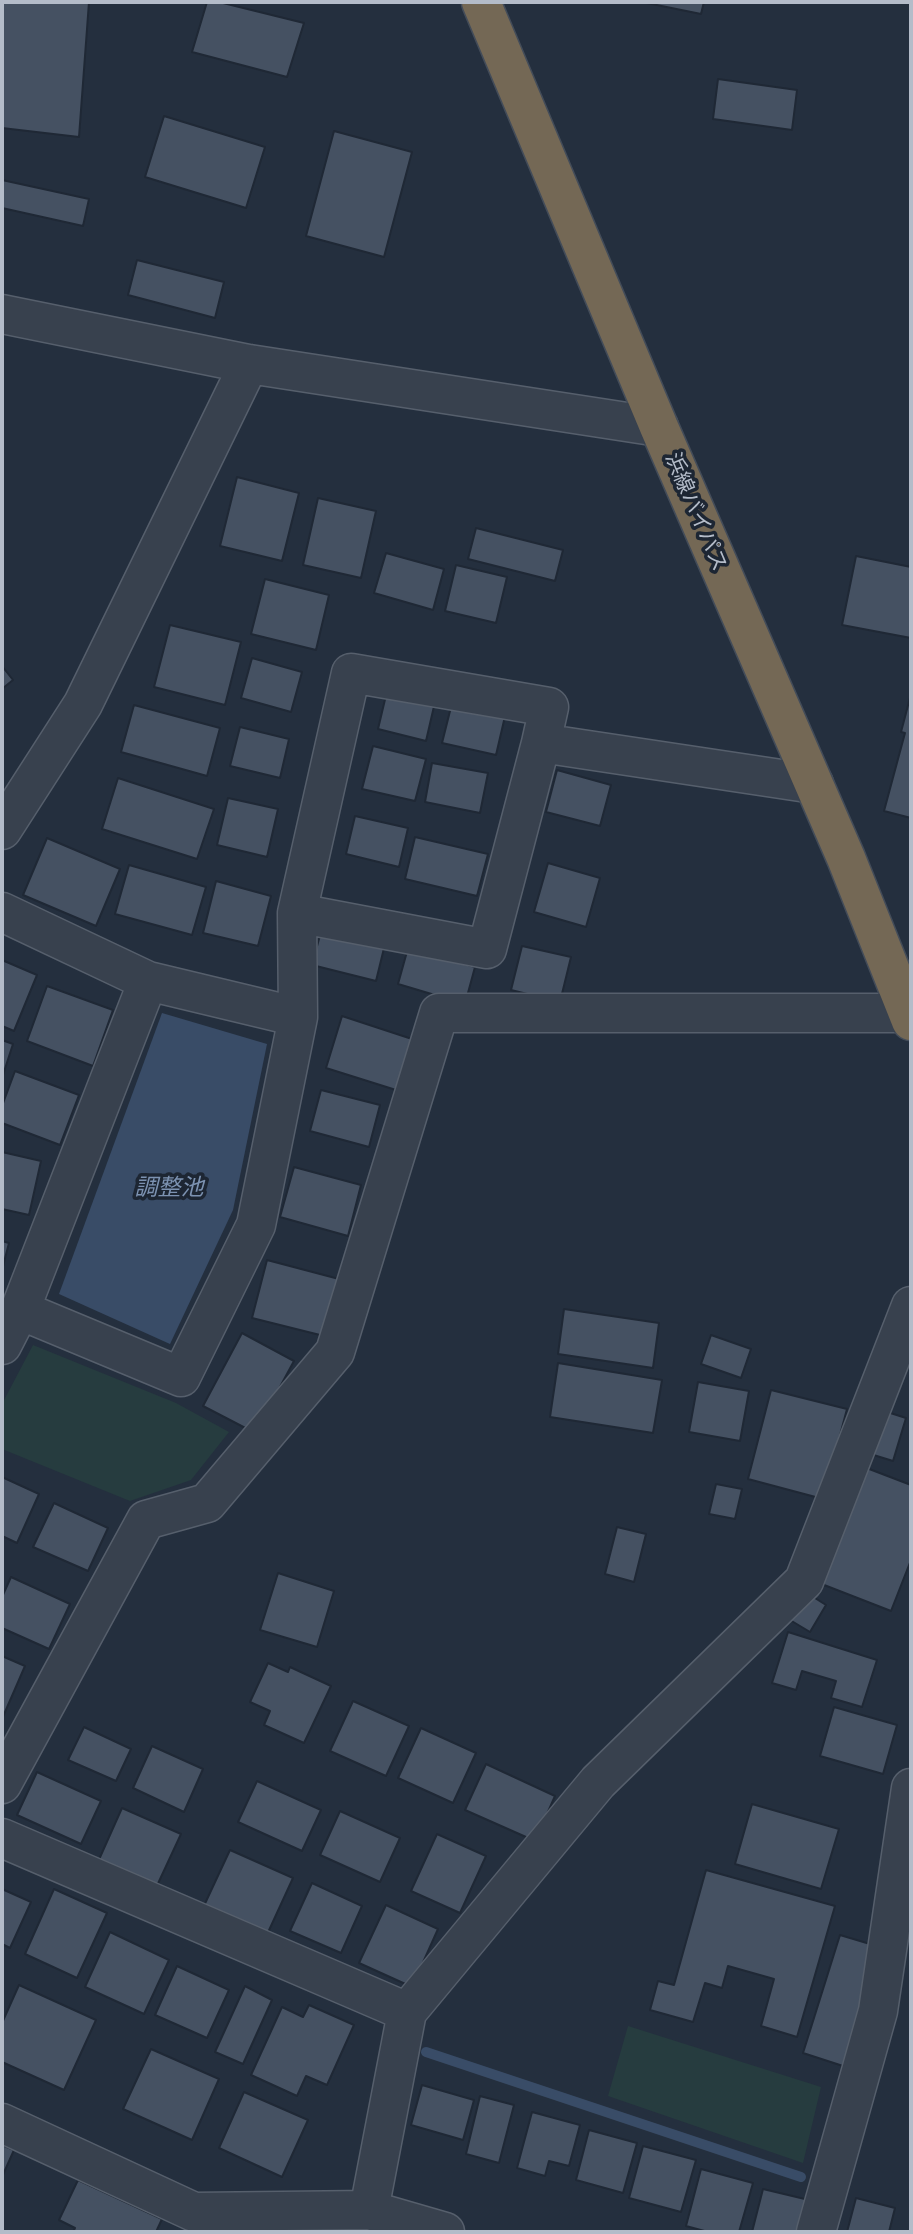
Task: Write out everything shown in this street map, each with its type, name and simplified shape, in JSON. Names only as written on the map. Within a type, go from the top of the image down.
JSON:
[{"type":"highway","name":"浜線バイパス","points":[[481,2],[659,427],[846,858],[910,1017]]},
{"type":"street","points":[[2,314],[249,364],[659,427]]},
{"type":"street","points":[[2,830],[83,705],[249,364]]},
{"type":"street","points":[[20,1310],[181,1377],[256,1225],[298,1017],[297,913],[351,673],[549,707],[487,949],[297,913]]},
{"type":"street","points":[[541,743],[814,784]]},
{"type":"street","points":[[2,912],[148,981],[298,1017]]},
{"type":"street","points":[[2,1345],[20,1310],[148,981]]},
{"type":"street","points":[[2,1784],[146,1520],[207,1503],[335,1352],[439,1013],[910,1017]]},
{"type":"street","points":[[369,2210],[407,2012],[598,1782],[804,1581],[911,1306]]},
{"type":"street","points":[[816,2232],[878,2011],[911,1788]]},
{"type":"street","points":[[2,1838],[407,2012]]},
{"type":"street","points":[[2,2123],[189,2222],[369,2210],[445,2232]]},
{"type":"green space","points":[[33,1345],[176,1403],[229,1432],[191,1480],[130,1501],[2,1449],[2,1404]]},
{"type":"green space","points":[[628,2026],[821,2087],[803,2163],[608,2096]]},
{"type":"water","name":"調整池","points":[[162,1013],[267,1044],[233,1210],[170,1344],[59,1294]]},
{"type":"building","points":[[2,2],[89,2],[79,137],[2,128]]},
{"type":"building","points":[[207,2],[219,2],[304,23],[287,77],[192,52]]},
{"type":"building","points":[[642,2],[704,2],[701,14]]},
{"type":"building","points":[[718,79],[797,90],[792,130],[713,119]]},
{"type":"building","points":[[164,116],[265,147],[246,208],[145,177]]},
{"type":"building","points":[[334,131],[412,152],[384,257],[306,236]]},
{"type":"building","points":[[2,180],[89,199],[83,226],[2,208]]},
{"type":"building","points":[[137,260],[224,282],[215,318],[128,295]]},
{"type":"building","points":[[237,477],[299,493],[282,561],[220,546]]},
{"type":"building","points":[[318,498],[376,511],[361,578],[303,565]]},
{"type":"building","points":[[476,528],[563,550],[555,581],[468,559]]},
{"type":"building","points":[[386,553],[444,569],[433,610],[374,593]]},
{"type":"building","points":[[856,556],[911,567],[911,638],[842,625]]},
{"type":"building","points":[[456,565],[507,577],[496,623],[445,611]]},
{"type":"building","points":[[265,579],[329,595],[316,650],[251,634]]},
{"type":"building","points":[[170,625],[241,642],[225,705],[154,687]]},
{"type":"building","points":[[252,658],[302,672],[291,712],[241,698]]},
{"type":"building","points":[[2,666],[13,680],[2,689]]},
{"type":"building","points":[[387,691],[435,702],[426,741],[378,729]]},
{"type":"building","points":[[911,694],[911,818],[884,811],[905,733],[901,732]]},
{"type":"building","points":[[453,699],[506,712],[496,755],[442,743]]},
{"type":"building","points":[[134,705],[220,728],[207,776],[121,752]]},
{"type":"building","points":[[240,727],[289,739],[280,778],[230,766]]},
{"type":"building","points":[[373,746],[426,759],[415,801],[362,789]]},
{"type":"building","points":[[432,763],[488,773],[480,813],[425,802]]},
{"type":"building","points":[[557,770],[611,785],[600,826],[546,812]]},
{"type":"building","points":[[118,778],[214,809],[197,859],[102,829]]},
{"type":"building","points":[[228,798],[278,809],[267,857],[217,845]]},
{"type":"building","points":[[355,816],[408,828],[399,867],[346,854]]},
{"type":"building","points":[[415,837],[488,854],[477,896],[405,879]]},
{"type":"building","points":[[47,838],[120,869],[96,926],[23,895]]},
{"type":"building","points":[[548,863],[600,878],[586,927],[534,912]]},
{"type":"building","points":[[129,865],[206,887],[192,935],[115,914]]},
{"type":"building","points":[[216,881],[271,896],[258,946],[203,933]]},
{"type":"building","points":[[323,924],[386,940],[376,981],[312,965]]},
{"type":"building","points":[[522,946],[571,957],[560,1002],[511,990]]},
{"type":"building","points":[[408,948],[475,967],[465,1004],[398,984]]},
{"type":"building","points":[[2,960],[37,975],[14,1031],[2,1026]]},
{"type":"building","points":[[47,986],[113,1010],[93,1066],[27,1041]]},
{"type":"building","points":[[342,1016],[412,1039],[396,1090],[326,1068]]},
{"type":"building","points":[[2,1040],[13,1044],[2,1078]]},
{"type":"building","points":[[15,1071],[79,1095],[60,1145],[2,1123],[2,1106]]},
{"type":"building","points":[[321,1090],[380,1105],[369,1147],[310,1131]]},
{"type":"building","points":[[2,1152],[41,1161],[29,1215],[2,1209]]},
{"type":"building","points":[[294,1167],[361,1185],[348,1236],[280,1217]]},
{"type":"building","points":[[2,1241],[9,1243],[2,1270]]},
{"type":"building","points":[[267,1260],[339,1279],[324,1336],[252,1318]]},
{"type":"building","points":[[564,1309],[659,1323],[653,1368],[558,1354]]},
{"type":"building","points":[[242,1333],[294,1361],[255,1433],[203,1406]]},
{"type":"building","points":[[711,1335],[751,1349],[741,1378],[701,1364]]},
{"type":"building","points":[[558,1363],[662,1380],[653,1433],[550,1417]]},
{"type":"building","points":[[698,1382],[749,1391],[740,1441],[689,1432]]},
{"type":"building","points":[[771,1390],[847,1409],[823,1499],[748,1479]]},
{"type":"building","points":[[881,1410],[906,1418],[893,1461],[867,1453]]},
{"type":"building","points":[[864,1467],[911,1485],[911,1560],[891,1611],[819,1583]]},
{"type":"building","points":[[2,1477],[39,1494],[17,1543],[2,1536]]},
{"type":"building","points":[[716,1484],[742,1489],[735,1519],[709,1514]]},
{"type":"building","points":[[54,1503],[108,1528],[88,1571],[33,1547]]},
{"type":"building","points":[[617,1527],[646,1534],[634,1582],[605,1574]]},
{"type":"building","points":[[278,1573],[334,1591],[317,1647],[260,1630]]},
{"type":"building","points":[[11,1577],[70,1604],[49,1649],[2,1628],[2,1597]]},
{"type":"building","points":[[807,1593],[826,1605],[810,1632],[790,1620]]},
{"type":"building","points":[[788,1632],[877,1660],[862,1707],[831,1698],[836,1681],[802,1671],[796,1690],[772,1683]]},
{"type":"building","points":[[2,1656],[25,1666],[2,1719]]},
{"type":"building","points":[[268,1663],[288,1672],[290,1667],[331,1686],[304,1743],[264,1725],[270,1711],[250,1702]]},
{"type":"building","points":[[353,1701],[409,1726],[386,1776],[330,1751]]},
{"type":"building","points":[[834,1707],[897,1725],[883,1774],[820,1756]]},
{"type":"building","points":[[84,1727],[131,1749],[116,1781],[68,1760]]},
{"type":"building","points":[[421,1728],[476,1753],[453,1803],[398,1778]]},
{"type":"building","points":[[152,1746],[203,1769],[184,1812],[133,1788]]},
{"type":"building","points":[[486,1764],[555,1796],[535,1841],[465,1810]]},
{"type":"building","points":[[37,1772],[101,1801],[81,1844],[17,1815]]},
{"type":"building","points":[[257,1781],[321,1810],[302,1851],[238,1822]]},
{"type":"building","points":[[752,1804],[839,1829],[821,1889],[735,1864]]},
{"type":"building","points":[[122,1808],[181,1834],[155,1890],[97,1864]]},
{"type":"building","points":[[340,1811],[400,1838],[380,1882],[320,1855]]},
{"type":"building","points":[[437,1834],[486,1856],[460,1913],[411,1891]]},
{"type":"building","points":[[230,1850],[293,1878],[265,1939],[202,1910]]},
{"type":"building","points":[[706,1870],[835,1906],[797,2037],[761,2026],[774,1979],[728,1966],[722,1988],[705,1983],[693,2022],[650,2010],[658,1981],[674,1985]]},
{"type":"building","points":[[312,1883],[362,1906],[341,1953],[290,1931]]},
{"type":"building","points":[[2,1889],[31,1902],[10,1948],[2,1944]]},
{"type":"building","points":[[54,1889],[107,1913],[77,1978],[25,1954]]},
{"type":"building","points":[[386,1905],[438,1929],[412,1987],[359,1963]]},
{"type":"building","points":[[110,1932],[169,1960],[144,2014],[85,1987]]},
{"type":"building","points":[[840,1935],[880,1947],[843,2066],[803,2053]]},
{"type":"building","points":[[177,1966],[229,1990],[207,2038],[155,2015]]},
{"type":"building","points":[[19,1985],[96,2020],[64,2090],[2,2062],[2,2023]]},
{"type":"building","points":[[245,1986],[272,2000],[243,2064],[215,2052]]},
{"type":"building","points":[[309,2005],[354,2025],[327,2085],[306,2076],[297,2096],[251,2075],[282,2007],[303,2017]]},
{"type":"building","points":[[151,2049],[219,2079],[192,2140],[123,2109]]},
{"type":"building","points":[[422,2085],[474,2100],[463,2140],[411,2125]]},
{"type":"building","points":[[244,2092],[308,2120],[282,2177],[219,2148]]},
{"type":"building","points":[[480,2096],[514,2105],[499,2163],[466,2154]]},
{"type":"building","points":[[532,2112],[580,2125],[569,2166],[549,2161],[545,2176],[517,2168]]},
{"type":"building","points":[[589,2130],[637,2143],[623,2193],[576,2180]]},
{"type":"building","points":[[2,2145],[14,2150],[2,2177]]},
{"type":"building","points":[[643,2146],[696,2160],[681,2212],[629,2198]]},
{"type":"building","points":[[701,2169],[753,2183],[739,2232],[708,2232],[686,2226]]},
{"type":"building","points":[[78,2180],[162,2219],[156,2232],[73,2232],[75,2228],[59,2220]]},
{"type":"building","points":[[763,2189],[809,2200],[801,2232],[752,2232]]},
{"type":"building","points":[[856,2198],[895,2208],[889,2232],[847,2232]]},
{"type":"waterway","points":[[426,2052],[801,2177]]}]
